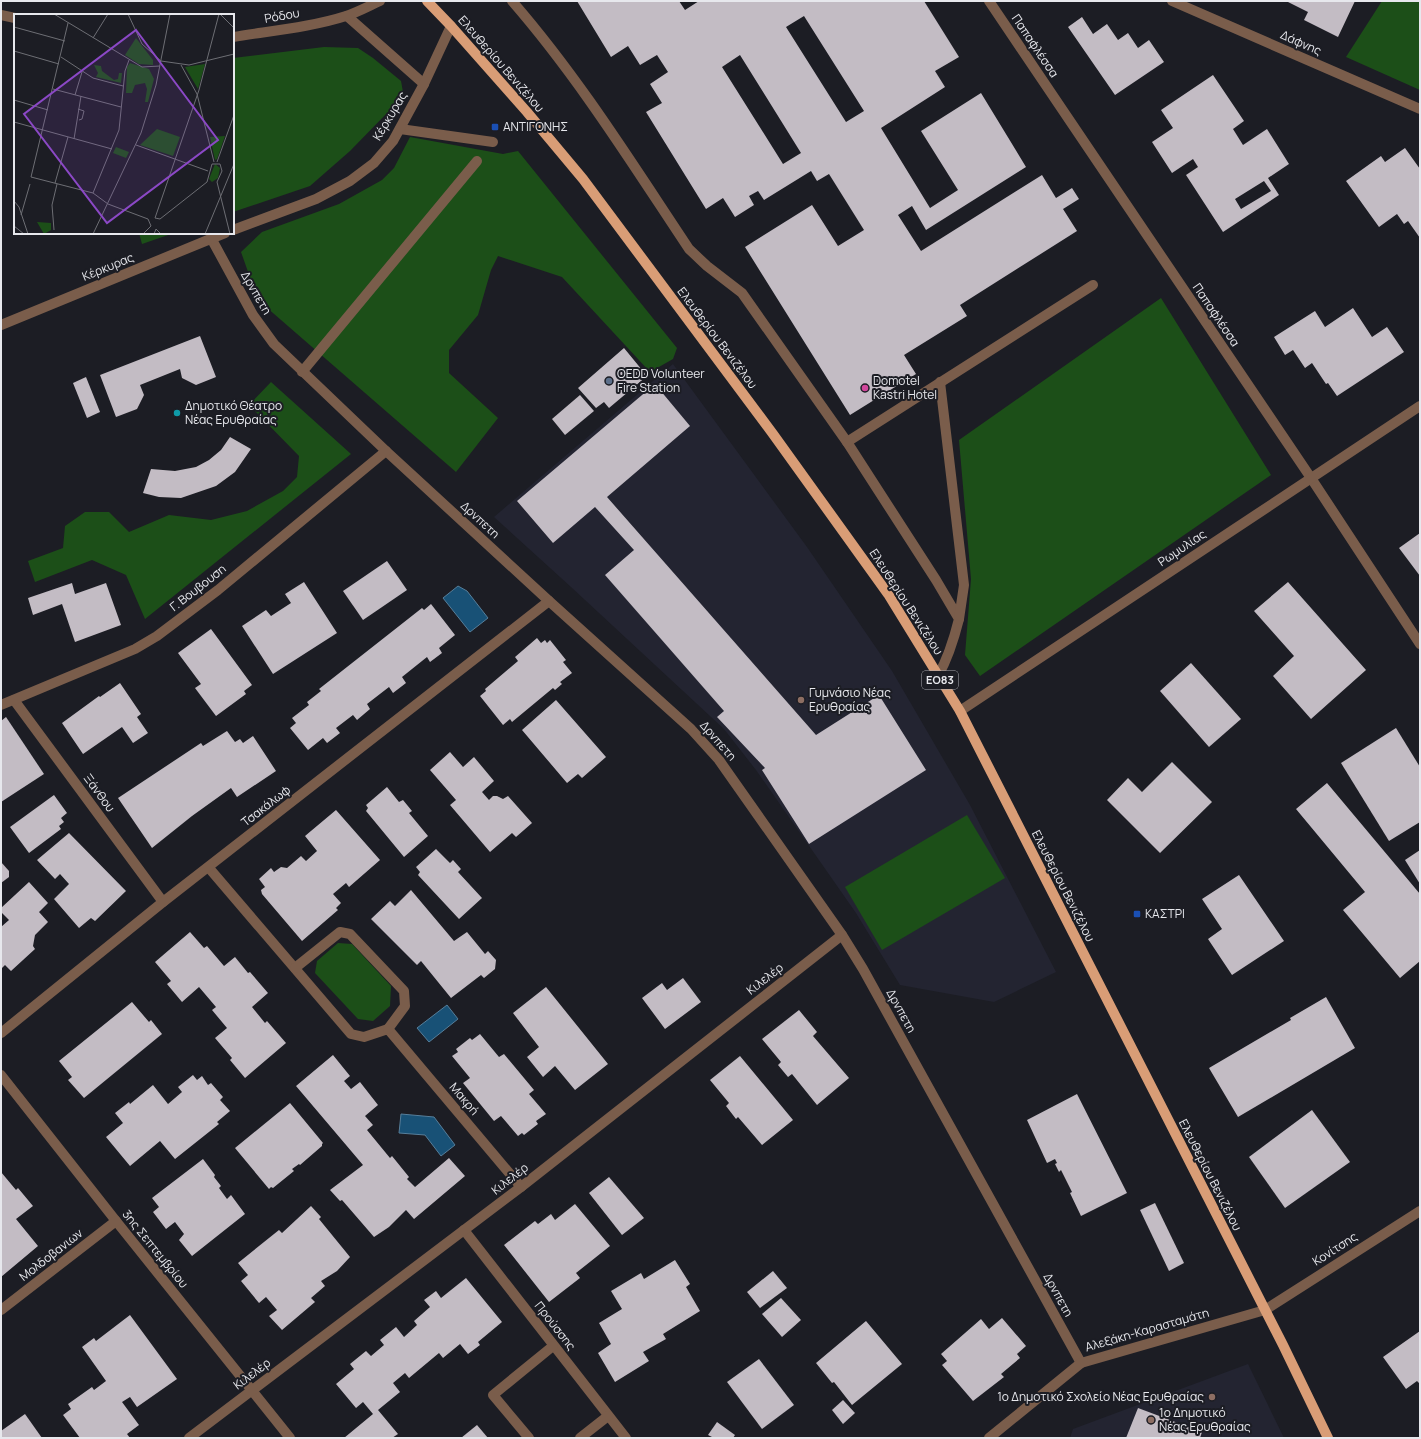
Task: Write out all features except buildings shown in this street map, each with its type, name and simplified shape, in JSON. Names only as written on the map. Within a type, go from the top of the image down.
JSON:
[{"type":"main road","name":"Ελευθερίου Βενιζέλου","points":[[427,1],[527,112],[583,179],[773,434],[884,588],[960,711],[1328,1438]]},
{"type":"street","name":"Ρόδου","points":[[234,37],[280,30],[347,16],[380,1]]},
{"type":"street","points":[[512,1],[532,24],[586,95],[689,250],[742,293],[847,442],[936,580],[959,619]]},
{"type":"street","name":"Παπαφλέσσα","points":[[989,1],[1311,478],[1420,644]]},
{"type":"street","name":"Δάφνης","points":[[1172,1],[1420,109]]},
{"type":"street","points":[[1,15],[14,18]]},
{"type":"street","points":[[347,16],[424,84]]},
{"type":"street","name":"Κέρκυρας","points":[[234,230],[316,199],[350,181],[374,163],[393,141],[400,129],[424,84],[451,26]]},
{"type":"street","points":[[400,129],[493,142]]},
{"type":"street","points":[[302,372],[477,161]]},
{"type":"street","name":"Κέρκυρας","points":[[1,325],[221,234]]},
{"type":"street","name":"Δρνπετη","points":[[211,238],[253,315],[274,344],[386,451],[691,729],[719,760],[842,935],[867,976],[1081,1363]]},
{"type":"street","points":[[847,442],[1093,285]]},
{"type":"street","points":[[938,676],[955,636],[964,585],[940,382]]},
{"type":"street","name":"Ρωμυλίας","points":[[960,711],[1420,406]]},
{"type":"street","name":"Γ. Βουβουση","points":[[1,705],[135,649],[157,636],[218,590],[386,451]]},
{"type":"street","name":"Τσακάλωφ","points":[[1,1033],[163,902],[209,868],[549,601]]},
{"type":"street","name":"Ξάνθου","points":[[14,700],[163,902]]},
{"type":"street","points":[[209,868],[351,1034],[364,1037],[388,1029],[405,1006],[404,991],[350,934],[340,932],[295,968]]},
{"type":"street","name":"Κιλελέρ","points":[[189,1438],[464,1230],[842,935]]},
{"type":"street","name":"Μακρή","points":[[388,1029],[521,1186]]},
{"type":"street","name":"3ης Σεπτεμβρίου","points":[[1,1075],[290,1438]]},
{"type":"street","name":"Κονίτσης","points":[[1264,1310],[1420,1210]]},
{"type":"street","name":"Μολδοβανιων","points":[[1,1310],[116,1221]]},
{"type":"street","name":"Προύσσης","points":[[464,1230],[626,1438]]},
{"type":"street","name":"Αλεξάκη-Καρασταμάτη","points":[[989,1438],[1081,1363],[1264,1310]]},
{"type":"street","points":[[529,1438],[493,1395],[553,1346]]},
{"type":"street","points":[[580,1438],[608,1416]]},
{"type":"shaded area","name":"Γυμνάσιο Νέας Ερυθραίας","points":[[673,364],[807,547],[892,671],[970,805],[1056,972],[994,1002],[900,985],[856,913],[756,770],[724,729],[494,517]]},
{"type":"shaded area","name":"1ο Δημοτικό Σχολείο Νέας Ερυθραίας","points":[[1248,1364],[1284,1438],[1070,1438],[1073,1429]]},
{"type":"green space","points":[[1382,1],[1420,1],[1420,90],[1346,57]]},
{"type":"green space","points":[[324,47],[358,48],[401,81],[403,92],[389,111],[350,151],[310,186],[234,212],[234,58]]},
{"type":"green space","points":[[410,137],[503,154],[518,151],[677,348],[673,359],[650,372],[562,277],[498,256],[491,270],[478,315],[449,350],[449,373],[498,418],[456,472],[258,300],[241,252],[262,232],[339,204],[382,180],[394,168]]},
{"type":"green space","points":[[139,234],[171,234],[142,244]]},
{"type":"green space","points":[[1161,298],[1271,475],[980,676],[965,655],[971,579],[959,440]]},
{"type":"green space","points":[[271,382],[351,454],[145,619],[126,575],[92,560],[35,582],[28,561],[63,548],[65,526],[85,512],[109,512],[129,532],[169,515],[211,520],[247,511],[283,491],[297,477],[299,456],[249,405]]},
{"type":"green space","points":[[967,815],[1005,878],[882,950],[845,887]]},
{"type":"green space","points":[[338,943],[352,944],[391,986],[390,1006],[373,1021],[358,1019],[315,973],[317,961]]},
{"type":"water","points":[[458,586],[467,591],[488,618],[470,632],[443,598]]},
{"type":"water","points":[[447,1005],[458,1019],[429,1042],[417,1028]]},
{"type":"water","points":[[401,1114],[434,1117],[455,1145],[441,1156],[425,1135],[399,1133]]},
{"type":"place","name":"ΑΝΤΙΓΟΝΗΣ","points":[[495,127]]},
{"type":"place","name":"OEDD Volunteer Fire Station","points":[[609,381]]},
{"type":"place","name":"Domotel Kastri Hotel","points":[[865,388]]},
{"type":"place","name":"Δημοτικό Θέατρο Νέας Ερυθραίας","points":[[177,413]]},
{"type":"place","name":"Γυμνάσιο Νέας Ερυθραίας","points":[[801,700]]},
{"type":"place","name":"ΚΑΣΤΡΙ","points":[[1137,914]]},
{"type":"place","name":"1ο Δημοτικό Σχολείο Νέας Ερυθραίας","points":[[1212,1397]]},
{"type":"place","name":"1ο Δημοτικό Νέας Ερυθραίας","points":[[1151,1420]]}]
